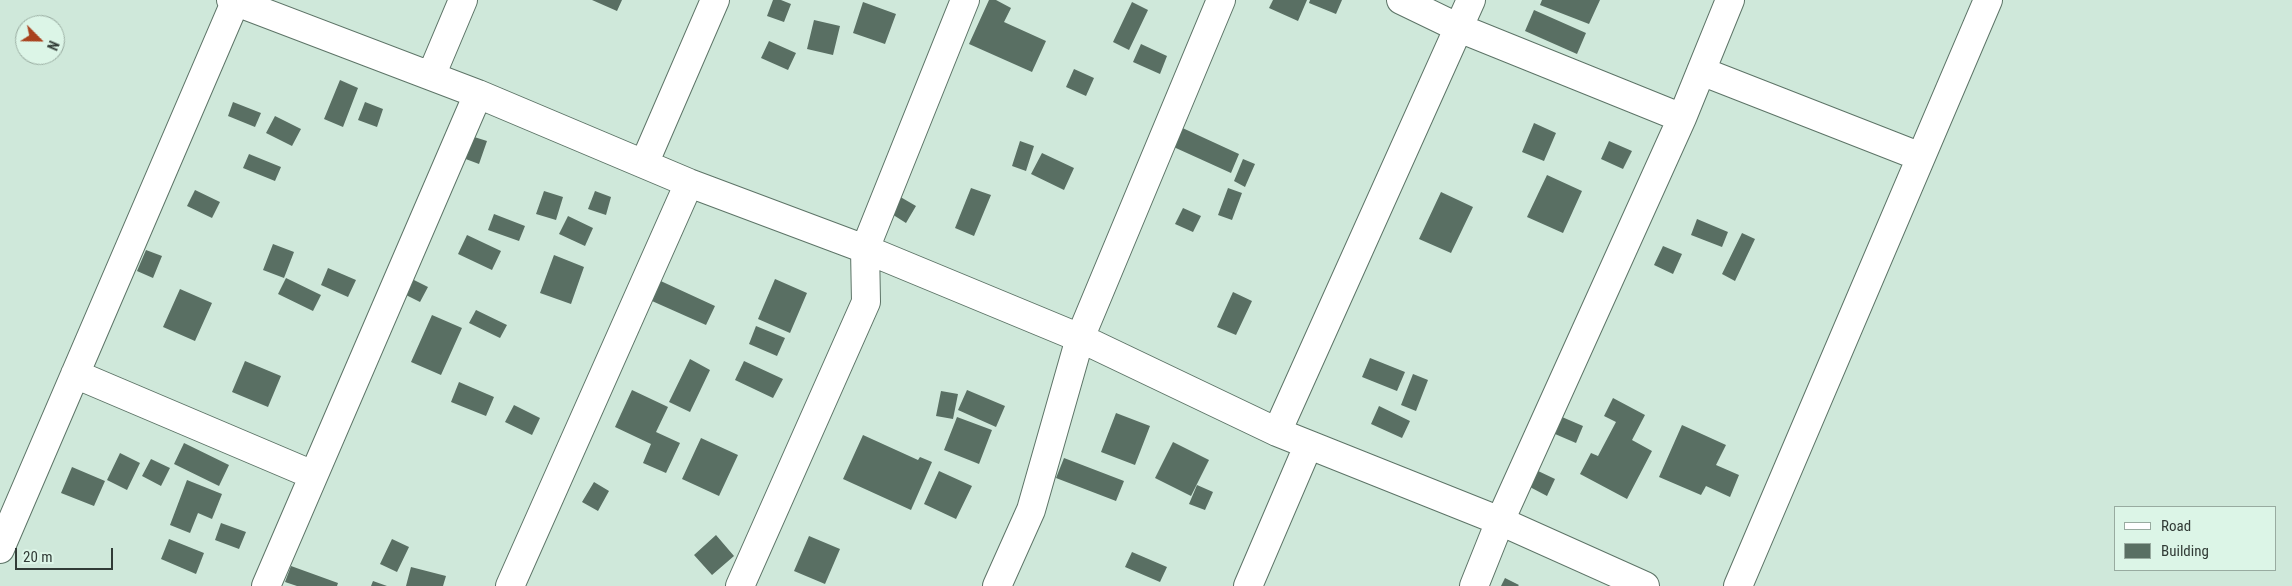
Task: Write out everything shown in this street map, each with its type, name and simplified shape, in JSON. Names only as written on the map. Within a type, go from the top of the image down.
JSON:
[{"type":"street","points":[[431,76],[464,0]]},
{"type":"street","points":[[644,164],[715,0]]},
{"type":"street","points":[[740,586],[866,302],[865,249],[965,0]]},
{"type":"street","points":[[997,586],[1031,510],[1080,338],[1221,0]]},
{"type":"street","points":[[1401,0],[1459,28],[1682,118]]},
{"type":"street","points":[[1277,432],[1471,0]]},
{"type":"street","points":[[1474,586],[1500,521],[1682,118],[1730,0]]},
{"type":"street","points":[[1738,586],[1988,0]]},
{"type":"street","points":[[0,549],[234,1],[478,94],[689,183],[865,249],[1080,338],[1308,446],[1500,521],[1645,586]]},
{"type":"street","points":[[1701,71],[1921,157]]},
{"type":"street","points":[[266,586],[478,94]]},
{"type":"street","points":[[510,586],[689,183]]},
{"type":"street","points":[[76,374],[313,475]]},
{"type":"street","points":[[1248,586],[1308,446]]},
{"type":"building","points":[[592,0],[622,0],[617,11]]},
{"type":"building","points":[[773,0],[781,0],[791,4],[784,22],[767,16]]},
{"type":"building","points":[[989,0],[996,0],[1011,8],[1004,22],[1046,41],[1032,72],[969,44]]},
{"type":"building","points":[[1273,0],[1307,0],[1298,21],[1269,8]]},
{"type":"building","points":[[1310,0],[1342,0],[1336,14],[1309,3]]},
{"type":"building","points":[[1542,0],[1600,0],[1589,24],[1540,5]]},
{"type":"building","points":[[863,2],[896,14],[885,44],[853,33]]},
{"type":"building","points":[[1132,2],[1148,10],[1129,50],[1113,42]]},
{"type":"building","points":[[1534,10],[1586,33],[1577,54],[1525,31]]},
{"type":"building","points":[[814,20],[840,26],[833,55],[807,49]]},
{"type":"building","points":[[769,41],[796,53],[788,70],[761,58]]},
{"type":"building","points":[[1141,44],[1167,56],[1160,74],[1133,62]]},
{"type":"building","points":[[1074,69],[1094,78],[1086,96],[1066,87]]},
{"type":"building","points":[[340,80],[358,88],[343,127],[324,119]]},
{"type":"building","points":[[233,102],[261,113],[255,127],[228,116]]},
{"type":"building","points":[[365,102],[383,109],[377,127],[358,120]]},
{"type":"building","points":[[275,116],[301,129],[292,146],[266,133]]},
{"type":"building","points":[[1534,123],[1556,133],[1544,161],[1522,152]]},
{"type":"building","points":[[1176,125],[1239,154],[1231,173],[1167,144]]},
{"type":"building","points":[[471,136],[487,141],[479,164],[463,158]]},
{"type":"building","points":[[1020,141],[1034,146],[1026,171],[1012,166]]},
{"type":"building","points":[[1609,141],[1632,151],[1623,169],[1601,159]]},
{"type":"building","points":[[1042,153],[1074,168],[1064,190],[1031,174]]},
{"type":"building","points":[[249,154],[281,167],[275,181],[243,168]]},
{"type":"building","points":[[1243,159],[1255,164],[1245,187],[1234,181]]},
{"type":"building","points":[[1547,175],[1582,191],[1563,233],[1527,217]]},
{"type":"building","points":[[971,188],[991,195],[974,236],[955,228]]},
{"type":"building","points":[[1228,188],[1242,193],[1232,220],[1218,215]]},
{"type":"building","points":[[195,190],[220,202],[212,218],[187,206]]},
{"type":"building","points":[[544,191],[563,197],[556,220],[536,214]]},
{"type":"building","points":[[595,191],[611,197],[606,215],[588,209]]},
{"type":"building","points":[[1441,192],[1473,207],[1451,253],[1419,239]]},
{"type":"building","points":[[897,195],[916,206],[906,223],[887,211]]},
{"type":"building","points":[[1183,208],[1201,216],[1193,232],[1175,224]]},
{"type":"building","points":[[494,214],[525,226],[519,241],[488,230]]},
{"type":"building","points":[[568,216],[593,228],[585,246],[559,234]]},
{"type":"building","points":[[1697,219],[1728,232],[1722,247],[1691,235]]},
{"type":"building","points":[[1742,233],[1755,239],[1735,281],[1722,274]]},
{"type":"building","points":[[467,235],[501,251],[492,270],[458,254]]},
{"type":"building","points":[[273,244],[294,252],[284,278],[263,270]]},
{"type":"building","points":[[1663,246],[1682,254],[1673,274],[1654,265]]},
{"type":"building","points":[[146,250],[162,256],[153,278],[137,271]]},
{"type":"building","points":[[554,255],[584,267],[571,304],[540,293]]},
{"type":"building","points":[[328,268],[356,280],[348,297],[321,285]]},
{"type":"building","points":[[404,275],[428,287],[420,302],[396,290]]},
{"type":"building","points":[[652,277],[715,306],[706,325],[643,297]]},
{"type":"building","points":[[286,278],[321,295],[313,311],[278,294]]},
{"type":"building","points":[[775,279],[807,293],[790,333],[758,319]]},
{"type":"building","points":[[180,289],[212,303],[195,341],[163,327]]},
{"type":"building","points":[[1233,292],[1252,301],[1236,335],[1217,327]]},
{"type":"building","points":[[476,310],[507,325],[500,338],[469,323]]},
{"type":"building","points":[[432,315],[462,328],[441,375],[411,362]]},
{"type":"building","points":[[756,326],[785,338],[777,356],[749,344]]},
{"type":"building","points":[[1370,358],[1405,372],[1397,391],[1362,377]]},
{"type":"building","points":[[690,359],[710,370],[690,412],[669,402]]},
{"type":"building","points":[[245,361],[281,376],[268,407],[232,392]]},
{"type":"building","points":[[744,361],[783,379],[773,398],[735,380]]},
{"type":"building","points":[[1413,374],[1428,380],[1416,411],[1401,405]]},
{"type":"building","points":[[459,382],[494,397],[486,416],[451,402]]},
{"type":"building","points":[[632,390],[668,407],[656,432],[680,443],[666,473],[643,463],[651,444],[615,427]]},
{"type":"building","points":[[967,390],[1005,406],[996,427],[958,410]]},
{"type":"building","points":[[941,391],[958,394],[953,419],[936,416]]},
{"type":"building","points":[[1613,398],[1645,415],[1632,440],[1652,451],[1627,499],[1580,474],[1591,453],[1598,456],[1616,422],[1604,416]]},
{"type":"building","points":[[514,405],[540,418],[532,435],[505,422]]},
{"type":"building","points":[[1379,406],[1410,421],[1402,438],[1371,424]]},
{"type":"building","points":[[1116,413],[1150,426],[1135,465],[1101,452]]},
{"type":"building","points":[[957,417],[992,430],[979,464],[944,450]]},
{"type":"building","points":[[1562,417],[1583,426],[1576,443],[1555,434]]},
{"type":"building","points":[[1682,425],[1726,445],[1716,465],[1739,475],[1730,497],[1706,486],[1701,495],[1659,477]]},
{"type":"building","points":[[863,435],[918,460],[920,457],[932,462],[911,510],[843,479]]},
{"type":"building","points":[[701,438],[738,455],[719,496],[682,479]]},
{"type":"building","points":[[1173,442],[1209,460],[1191,496],[1155,478]]},
{"type":"building","points":[[184,443],[229,465],[219,486],[174,464]]},
{"type":"building","points":[[120,453],[140,463],[127,490],[107,480]]},
{"type":"building","points":[[1064,458],[1124,481],[1116,501],[1056,478]]},
{"type":"building","points":[[151,459],[170,468],[161,486],[142,476]]},
{"type":"building","points":[[72,467],[105,481],[94,506],[61,493]]},
{"type":"building","points":[[1536,470],[1555,479],[1547,496],[1528,486]]},
{"type":"building","points":[[939,471],[972,486],[956,519],[924,504]]},
{"type":"building","points":[[187,480],[222,494],[212,519],[198,513],[190,533],[170,525]]},
{"type":"building","points":[[594,482],[609,491],[598,511],[582,502]]},
{"type":"building","points":[[1197,485],[1213,492],[1205,510],[1189,504]]},
{"type":"building","points":[[221,523],[246,532],[239,549],[215,540]]},
{"type":"building","points":[[716,535],[734,556],[712,575],[694,555]]},
{"type":"building","points":[[809,536],[840,549],[825,584],[794,571]]},
{"type":"building","points":[[169,539],[204,553],[196,574],[161,559]]},
{"type":"building","points":[[392,539],[409,547],[397,572],[380,564]]},
{"type":"building","points":[[1132,552],[1167,567],[1160,582],[1125,567]]},
{"type":"building","points":[[291,566],[338,583],[337,586],[297,586],[285,582]]},
{"type":"building","points":[[411,567],[446,576],[443,586],[406,586]]},
{"type":"building","points":[[1505,578],[1519,585],[1501,586]]},
{"type":"building","points":[[373,581],[387,586],[371,586]]}]
